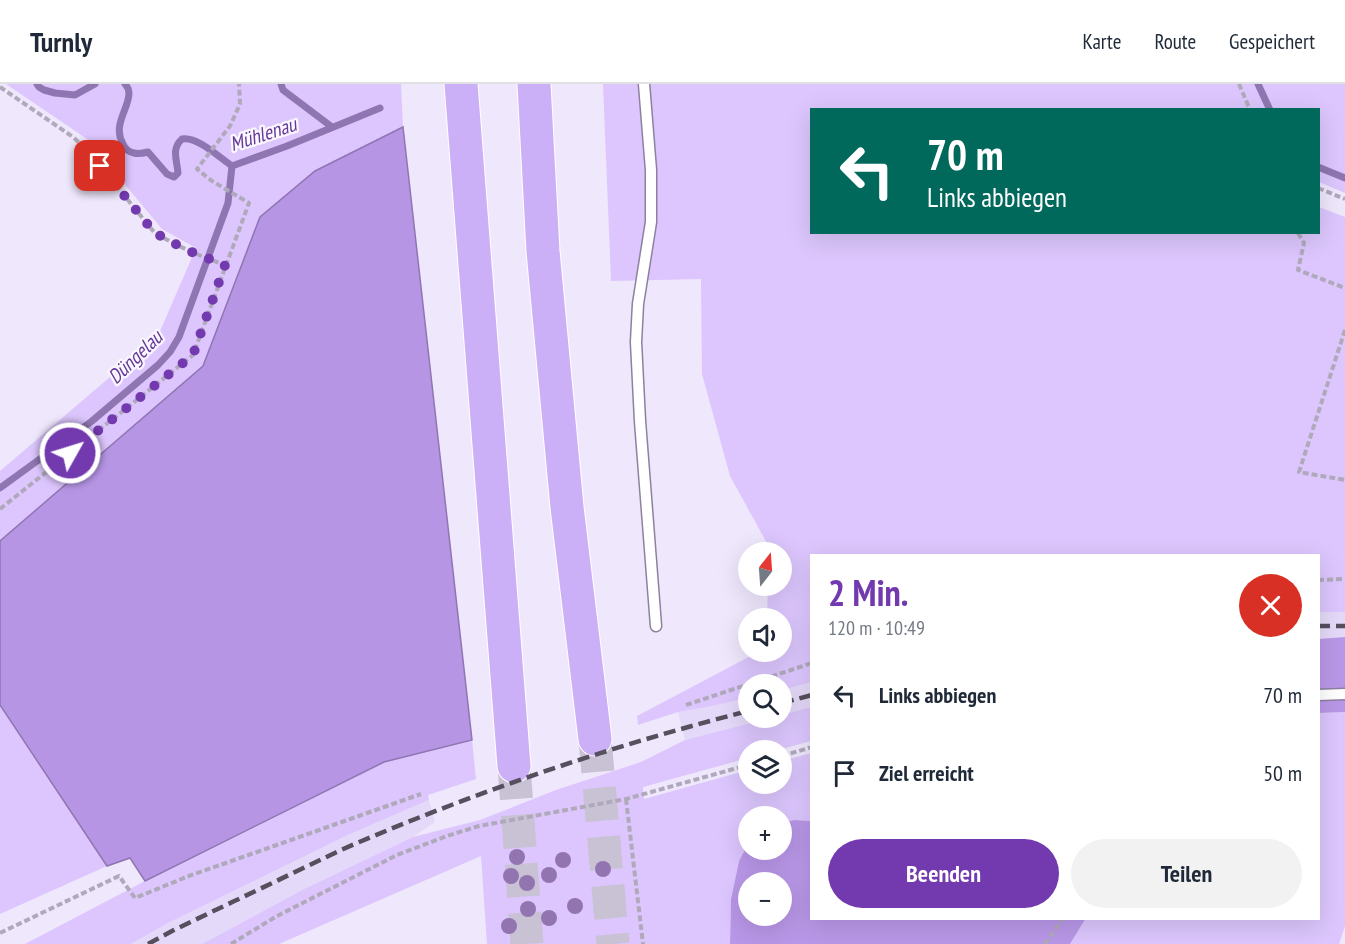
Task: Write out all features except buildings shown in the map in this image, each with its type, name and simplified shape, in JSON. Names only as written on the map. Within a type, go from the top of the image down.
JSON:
[{"type":"highway","points":[[461,84],[514,766]]},
{"type":"highway","points":[[534,84],[543,251],[567,507],[595,739]]},
{"type":"lane","points":[[644,84],[651,170],[651,222],[638,304],[636,342],[656,626]]},
{"type":"lane","points":[[1320,695],[1345,694]]},
{"type":"path","points":[[0,509],[193,355],[249,202],[212,181],[197,169],[230,126],[240,104],[239,84]]},
{"type":"path","points":[[1239,84],[1249,108]]},
{"type":"path","points":[[0,87],[73,137],[87,150],[154,232],[194,253],[225,265]]},
{"type":"path","points":[[1320,189],[1345,199]]},
{"type":"path","points":[[1299,234],[1304,243],[1299,270],[1345,288]]},
{"type":"path","points":[[1345,330],[1299,472],[1345,480]]},
{"type":"path","points":[[1339,350],[1345,351]]},
{"type":"path","points":[[1320,580],[1345,579]]},
{"type":"path","points":[[686,705],[810,664]]},
{"type":"path","points":[[792,753],[810,748]]},
{"type":"path","points":[[231,944],[277,916],[398,855],[447,836],[479,826],[626,799],[738,768]]},
{"type":"path","points":[[0,933],[119,876],[135,898],[189,876],[421,794]]},
{"type":"path","points":[[626,799],[643,944]]},
{"type":"path","points":[[1045,944],[1062,920]]},
{"type":"shaded area","points":[[6,84],[401,84],[403,127],[315,171],[260,217],[203,366],[0,541],[0,471],[158,336],[196,248],[162,229],[87,139]]},
{"type":"shaded area","points":[[603,84],[1345,84],[1345,193],[1320,182],[1320,108],[810,108],[810,234],[1320,234],[1320,207],[1345,217],[1345,612],[1320,612],[1320,554],[810,554],[810,682],[792,687],[792,674],[738,674],[738,700],[678,712],[638,725],[637,716],[739,662],[792,662],[792,608],[767,608],[768,596],[792,596],[792,542],[766,542],[730,476],[702,374],[701,279],[611,281]]},
{"type":"shaded area","points":[[403,127],[472,740],[384,762],[145,881],[130,858],[107,866],[0,705],[0,541],[203,366],[260,217],[315,171]]},
{"type":"shaded area","points":[[1320,612],[1345,612],[1345,637],[1320,639]]},
{"type":"shaded area","points":[[1345,637],[1345,712],[1320,713],[1320,639]]},
{"type":"shaded area","points":[[810,682],[810,707],[792,712],[792,687]]},
{"type":"shaded area","points":[[738,700],[738,726],[685,740],[678,712]]},
{"type":"shaded area","points":[[0,705],[107,866],[0,914]]},
{"type":"shaded area","points":[[810,707],[810,741],[792,746],[792,740],[738,740],[738,761],[643,787],[644,799],[738,773],[738,794],[792,794],[792,758],[810,753],[810,821],[792,820],[792,806],[738,806],[740,860],[731,899],[730,944],[487,944],[481,856],[279,944],[202,944],[304,889],[413,837],[480,820],[556,790],[641,762],[685,740],[738,726],[792,728],[792,712]]},
{"type":"shaded area","points":[[1345,712],[1345,926],[1339,944],[1070,944],[1085,920],[1320,920],[1320,713]]},
{"type":"shaded area","points":[[472,740],[476,779],[428,795],[429,800],[350,834],[168,923],[131,944],[25,944],[145,881],[384,762]]},
{"type":"shaded area","points":[[429,800],[435,822],[413,837],[304,889],[202,944],[131,944],[168,923],[350,834]]},
{"type":"shaded area","points":[[792,820],[810,821],[810,920],[1085,920],[1070,944],[730,944],[731,899],[739,861],[792,860]]},
{"type":"waterway","name":"Mühlenau","points":[[37,84],[44,90],[75,95],[95,84]]},
{"type":"waterway","name":"Mühlenau","points":[[125,84],[129,90],[128,99],[119,130],[124,146],[132,153],[148,152],[167,174],[174,177],[178,173],[176,151],[182,139],[201,144],[232,166],[380,108]]},
{"type":"waterway","points":[[281,84],[283,90],[332,127]]},
{"type":"waterway","points":[[1258,84],[1269,108]]},
{"type":"waterway","name":"Düngelau","points":[[0,488],[92,421],[170,352],[179,337],[228,203],[232,166]]},
{"type":"waterway","points":[[1320,168],[1345,178]]},
{"type":"tunnel","points":[[595,739],[613,944]]},
{"type":"tunnel","points":[[514,766],[527,944]]},
{"type":"railway","points":[[1320,626],[1345,626]]},
{"type":"railway","points":[[792,700],[810,696]]},
{"type":"railway","points":[[148,944],[341,850],[453,804],[599,753],[738,714]]},
{"type":"route","points":[[70,453],[193,355],[225,265],[194,253],[154,232],[100,166]]}]
